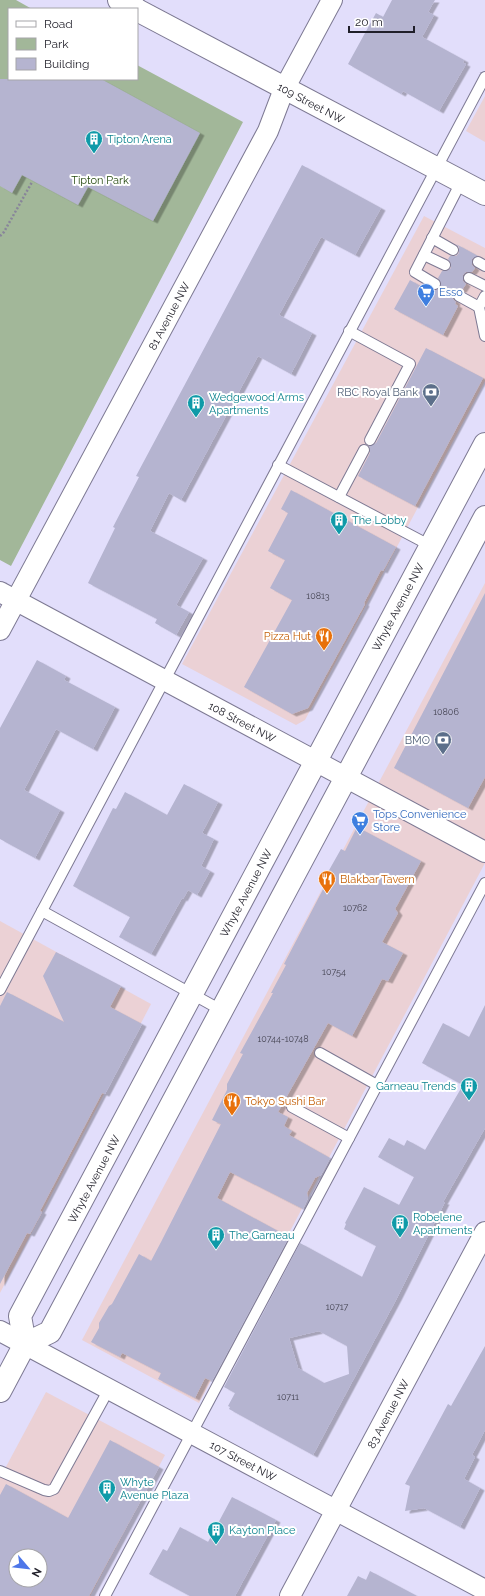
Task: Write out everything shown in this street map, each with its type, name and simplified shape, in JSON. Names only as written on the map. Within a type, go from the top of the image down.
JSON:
[{"type":"main road","name":"109 Street NW","points":[[119,0],[134,8]]},
{"type":"main road","name":"109 Street NW","points":[[138,10],[284,89],[485,194]]},
{"type":"main road","name":"Whyte Avenue NW","points":[[25,1344],[20,1316],[485,444]]},
{"type":"main road","points":[[0,1391],[25,1344],[50,1332],[485,517]]},
{"type":"street","name":"81 Avenue NW","points":[[0,630],[8,596],[268,131],[284,89],[332,0]]},
{"type":"street","name":"108 Street NW","points":[[8,596],[316,763],[485,852]]},
{"type":"street","name":"83 Avenue NW","points":[[290,1596],[485,1232]]},
{"type":"street","name":"107 Street NW","points":[[0,1331],[485,1590]]},
{"type":"lane","points":[[0,990],[485,77]]},
{"type":"lane","points":[[435,284],[414,272],[461,182]]},
{"type":"lane","points":[[432,238],[453,250]]},
{"type":"lane","points":[[424,255],[445,265]]},
{"type":"lane","points":[[469,278],[485,286]]},
{"type":"lane","points":[[459,296],[479,307]]},
{"type":"lane","points":[[485,296],[479,307],[485,336]]},
{"type":"lane","points":[[349,331],[410,364],[370,440]]},
{"type":"lane","points":[[339,497],[364,450]]},
{"type":"lane","points":[[278,465],[431,546]]},
{"type":"lane","points":[[105,1596],[485,883]]},
{"type":"lane","points":[[42,911],[222,1010]]},
{"type":"lane","points":[[320,1053],[377,1085]]},
{"type":"lane","points":[[292,1107],[349,1138]]},
{"type":"lane","points":[[0,1471],[37,1488],[49,1491],[54,1489],[58,1485],[109,1389]]},
{"type":"path","points":[[0,236],[4,232],[32,182]]},
{"type":"shaded area","points":[[485,96],[485,142],[466,131]]},
{"type":"shaded area","points":[[424,216],[485,248],[485,381],[305,720],[296,725],[182,664]]},
{"type":"shaded area","points":[[485,583],[485,863],[199,1403],[82,1340]]},
{"type":"shaded area","points":[[0,921],[151,1004],[0,1293]]},
{"type":"shaded area","points":[[46,1392],[165,1455],[90,1596],[0,1596],[0,1478]]},
{"type":"green space","name":"Tipton Park","points":[[0,0],[16,0],[30,8],[8,8],[8,80],[138,80],[138,66],[243,122],[11,566],[0,560]]},
{"type":"building","points":[[392,0],[435,0],[428,12],[434,15],[422,37],[464,60],[463,63],[466,64],[439,111],[403,91],[401,94],[348,64],[376,13],[383,17]]},
{"type":"building","name":"Tipton Arena","points":[[0,79],[103,80],[200,133],[153,221],[88,187],[78,205],[22,175],[12,193],[0,186]]},
{"type":"building","points":[[302,165],[381,208],[355,255],[321,237],[279,315],[312,333],[291,374],[258,356],[181,500],[169,493],[150,531],[203,558],[176,605],[189,612],[176,635],[155,623],[157,619],[88,583],[115,528],[113,527],[139,477],[136,476]]},
{"type":"building","name":"Esso","points":[[456,244],[478,256],[472,259],[472,265],[475,268],[472,272],[466,272],[463,275],[463,281],[466,284],[462,290],[456,290],[453,293],[453,299],[456,302],[455,304],[458,306],[443,335],[394,309],[410,280],[431,292],[440,288],[441,284],[438,278],[442,271],[446,271],[451,268],[451,264],[448,259],[450,256],[456,256],[459,253],[459,247]]},
{"type":"building","name":"RBC Royal Bank","points":[[426,348],[483,378],[415,506],[358,476],[370,453],[369,446],[376,443]]},
{"type":"building","points":[[291,490],[396,547],[383,571],[381,570],[364,603],[365,604],[308,708],[292,714],[244,687],[292,600],[270,588],[285,560],[268,551],[288,513],[281,509]]},
{"type":"building","points":[[485,593],[485,777],[468,808],[394,768]]},
{"type":"building","points":[[37,660],[66,676],[64,680],[115,707],[93,749],[56,729],[39,761],[24,790],[60,810],[35,858],[0,839],[0,728]]},
{"type":"building","points":[[184,784],[218,802],[202,833],[214,839],[201,866],[210,871],[197,895],[188,890],[183,899],[182,898],[151,954],[119,937],[130,917],[73,886],[113,808],[116,809],[125,792],[167,815]]},
{"type":"building","points":[[357,827],[421,861],[395,909],[398,913],[382,942],[403,953],[388,981],[382,979],[352,1036],[328,1023],[278,1112],[288,1117],[284,1126],[292,1131],[289,1135],[330,1158],[321,1175],[315,1178],[307,1193],[308,1198],[303,1209],[230,1172],[217,1198],[289,1237],[212,1381],[205,1378],[195,1398],[158,1379],[161,1373],[122,1353],[120,1357],[91,1342],[99,1328],[99,1323],[109,1306],[112,1304],[139,1254],[151,1261],[161,1242],[221,1124],[212,1120],[227,1090],[227,1084],[243,1054],[240,1053],[273,993],[271,993],[286,965],[284,964],[331,874],[328,872],[341,849],[345,851]]},
{"type":"building","points":[[56,952],[121,986],[110,1007],[142,1024],[105,1094],[102,1093],[40,1211],[42,1212],[30,1234],[27,1233],[0,1284],[0,1006],[7,992],[64,1022],[43,976]]},
{"type":"building","points":[[485,1005],[485,1128],[443,1202],[445,1202],[397,1298],[313,1455],[229,1409],[230,1407],[228,1406],[235,1393],[224,1387],[300,1243],[362,1277],[376,1246],[344,1229],[345,1223],[364,1187],[399,1205],[414,1177],[378,1157],[389,1138],[404,1146],[407,1140],[425,1150],[463,1085],[422,1063],[443,1023],[469,1037]],"holes":[[[319,1331],[347,1346],[349,1374],[324,1383],[298,1368],[289,1338]]]},
{"type":"building","points":[[485,1346],[485,1430],[472,1455],[475,1457],[464,1479],[480,1488],[460,1527],[424,1508],[405,1511],[410,1486],[405,1484],[448,1404],[451,1406]]},
{"type":"building","name":"Whyte Avenue Plaza","points":[[110,1440],[159,1467],[89,1596],[0,1596],[0,1495],[6,1484],[68,1518]]},
{"type":"building","name":"Kayton Place","points":[[232,1497],[276,1520],[235,1596],[190,1596],[149,1574],[163,1549],[167,1551],[180,1527],[208,1542]]},
{"type":"building","points":[[370,1571],[417,1596],[347,1596],[358,1576],[366,1580]]},
{"type":"place","name":"Tipton Arena","points":[[94,154]]},
{"type":"place","name":"Esso","points":[[426,307]]},
{"type":"place","name":"RBC Royal Bank","points":[[431,407]]},
{"type":"place","name":"Wedgewood Arms Apartments","points":[[196,418]]},
{"type":"place","name":"The Lobby","points":[[339,535]]},
{"type":"place","name":"Pizza Hut","points":[[324,651]]},
{"type":"place","name":"BMO","points":[[443,755]]},
{"type":"place","name":"Tops Convenience Store","points":[[360,835]]},
{"type":"place","name":"Blakbar Tavern","points":[[327,894]]},
{"type":"place","name":"Garneau Trends","points":[[469,1101]]},
{"type":"place","name":"Tokyo Sushi Bar","points":[[232,1116]]},
{"type":"place","name":"Robelene Apartments","points":[[400,1238]]},
{"type":"place","name":"The Garneau","points":[[216,1250]]},
{"type":"place","name":"Whyte Avenue Plaza","points":[[107,1503]]},
{"type":"place","name":"Kayton Place","points":[[216,1545]]}]
